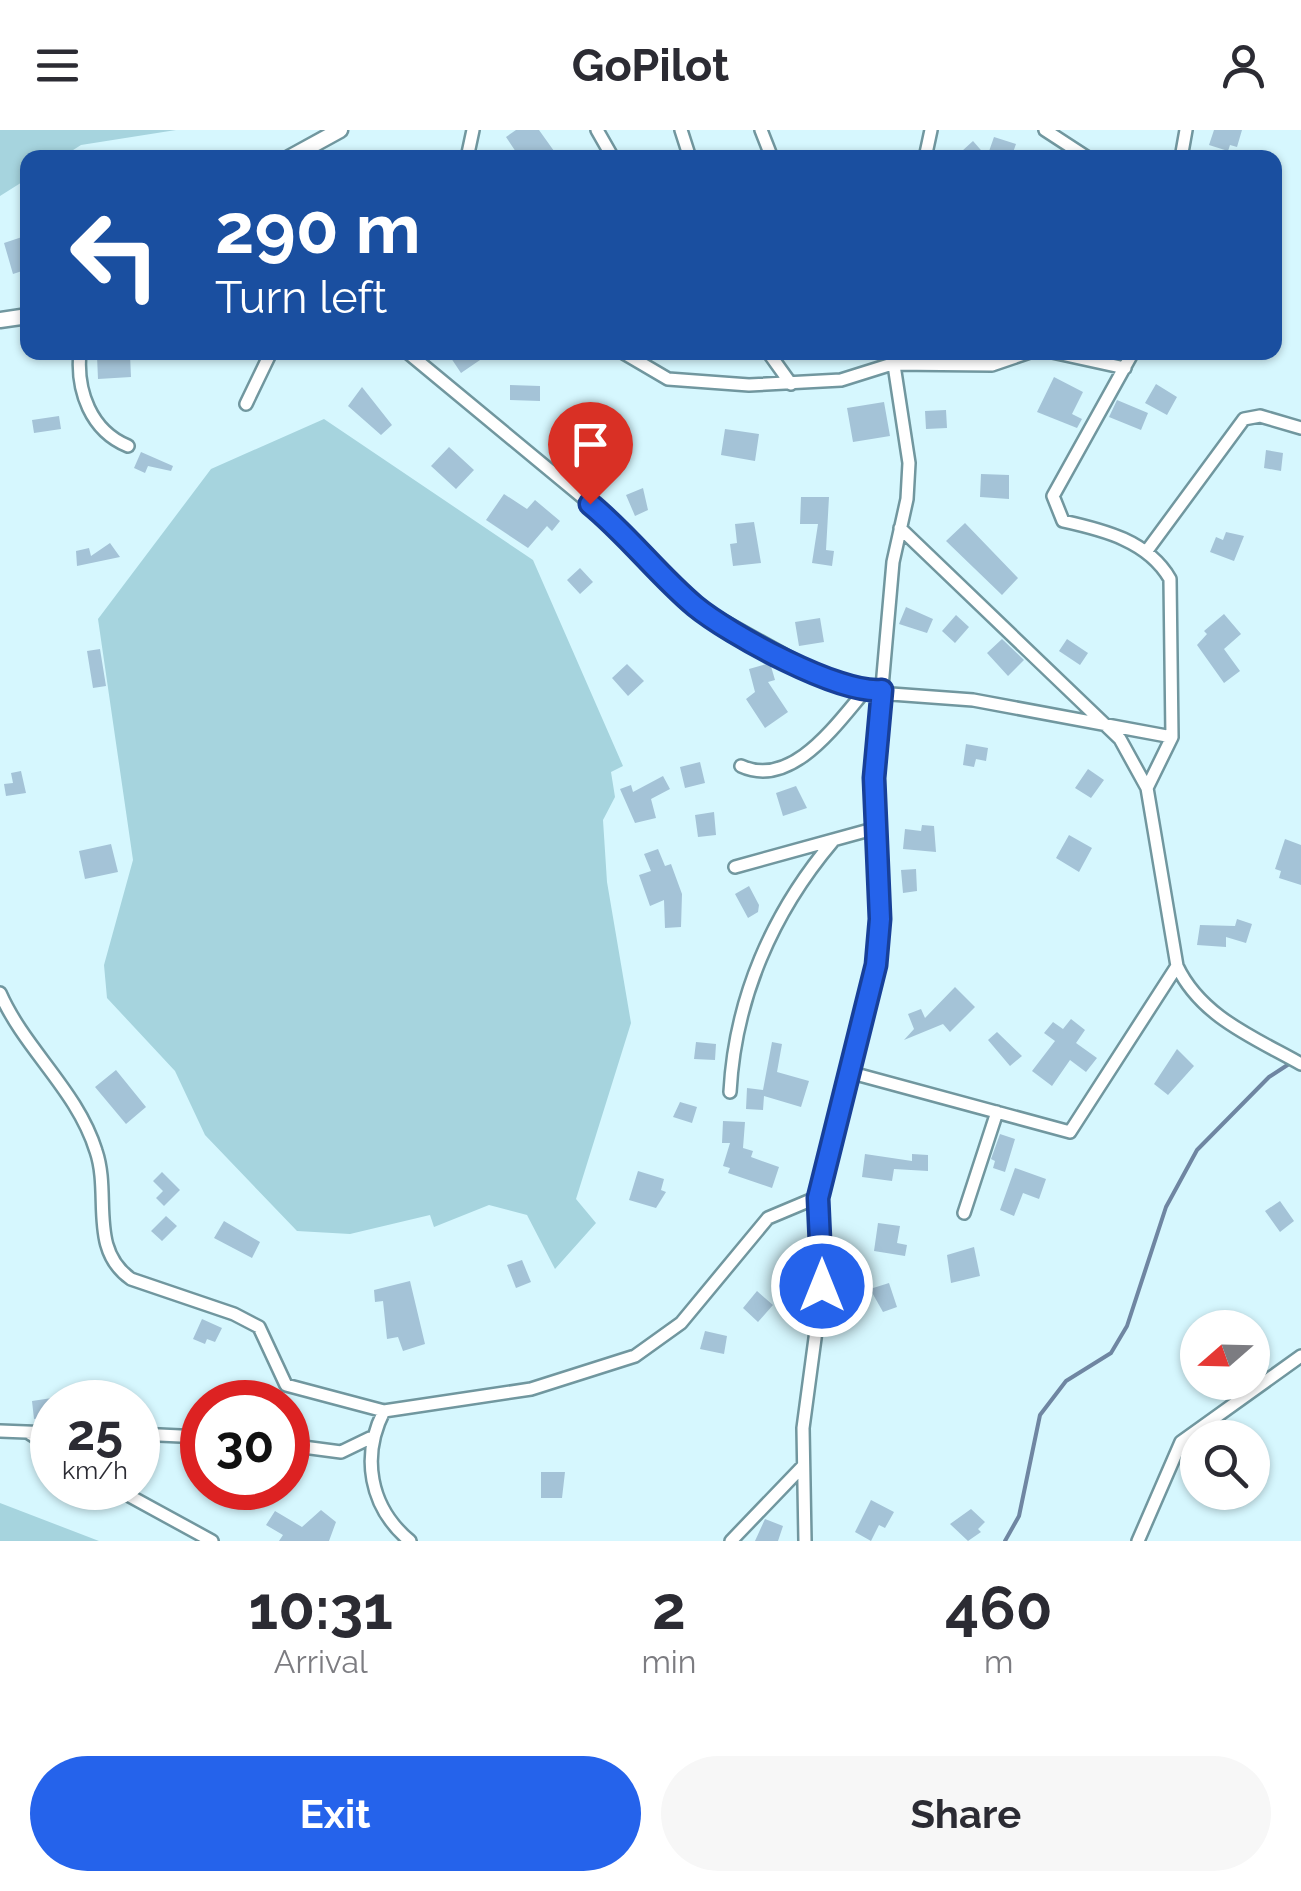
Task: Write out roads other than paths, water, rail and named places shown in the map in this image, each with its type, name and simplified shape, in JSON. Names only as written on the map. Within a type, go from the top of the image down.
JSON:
[{"type":"street","points":[[304,150],[340,130]]},
{"type":"street","points":[[1044,130],[1075,150]]},
{"type":"street","points":[[81,360],[90,410],[100,429],[128,446]]},
{"type":"street","points":[[246,404],[267,360]]},
{"type":"street","points":[[418,360],[616,525],[706,614],[834,683],[864,692],[882,690],[972,700],[1172,737]]},
{"type":"street","points":[[636,360],[668,379],[791,384],[841,380],[887,360]]},
{"type":"street","points":[[774,360],[791,384]]},
{"type":"street","points":[[820,1541],[806,1537],[803,1466],[806,1398],[822,1286],[818,1198],[876,965],[880,919],[874,830],[882,690],[909,463],[892,360]]},
{"type":"street","points":[[914,360],[979,366],[1001,360]]},
{"type":"street","points":[[1088,360],[1125,368]]},
{"type":"street","points":[[1130,360],[1053,496],[1054,506],[1064,521],[1095,527],[1146,552],[1170,579],[1172,737],[1146,788]]},
{"type":"street","points":[[1146,552],[1244,419],[1260,416],[1301,428]]},
{"type":"street","points":[[900,528],[1111,727],[1146,788],[1177,966],[1184,981],[1222,1020],[1301,1064]]},
{"type":"street","points":[[741,766],[768,773],[784,769],[824,736],[864,692]]},
{"type":"street","points":[[735,867],[874,830]]},
{"type":"street","points":[[730,1092],[734,1031],[744,994],[795,895],[833,841]]},
{"type":"street","points":[[852,1072],[1060,1131],[1074,1129],[1177,966]]},
{"type":"street","points":[[0,993],[88,1131],[101,1167],[104,1243],[118,1270],[131,1279],[234,1314],[258,1327],[286,1384],[384,1411],[532,1389],[634,1356],[681,1323],[768,1218],[818,1198]]},
{"type":"street","points":[[964,1213],[997,1112]]},
{"type":"street","points":[[1138,1541],[1181,1442],[1301,1356]]},
{"type":"street","points":[[384,1411],[370,1438],[373,1481],[387,1514],[410,1541]]},
{"type":"street","points":[[0,1432],[29,1432]]},
{"type":"street","points":[[310,1447],[348,1451],[370,1438]]},
{"type":"street","points":[[731,1541],[803,1466]]},
{"type":"street","points":[[155,1510],[212,1541]]},
{"type":"waterway","points":[[1005,1541],[1019,1516],[1040,1415],[1066,1381],[1111,1353],[1127,1326],[1166,1207],[1197,1150],[1269,1077],[1289,1064]]}]
